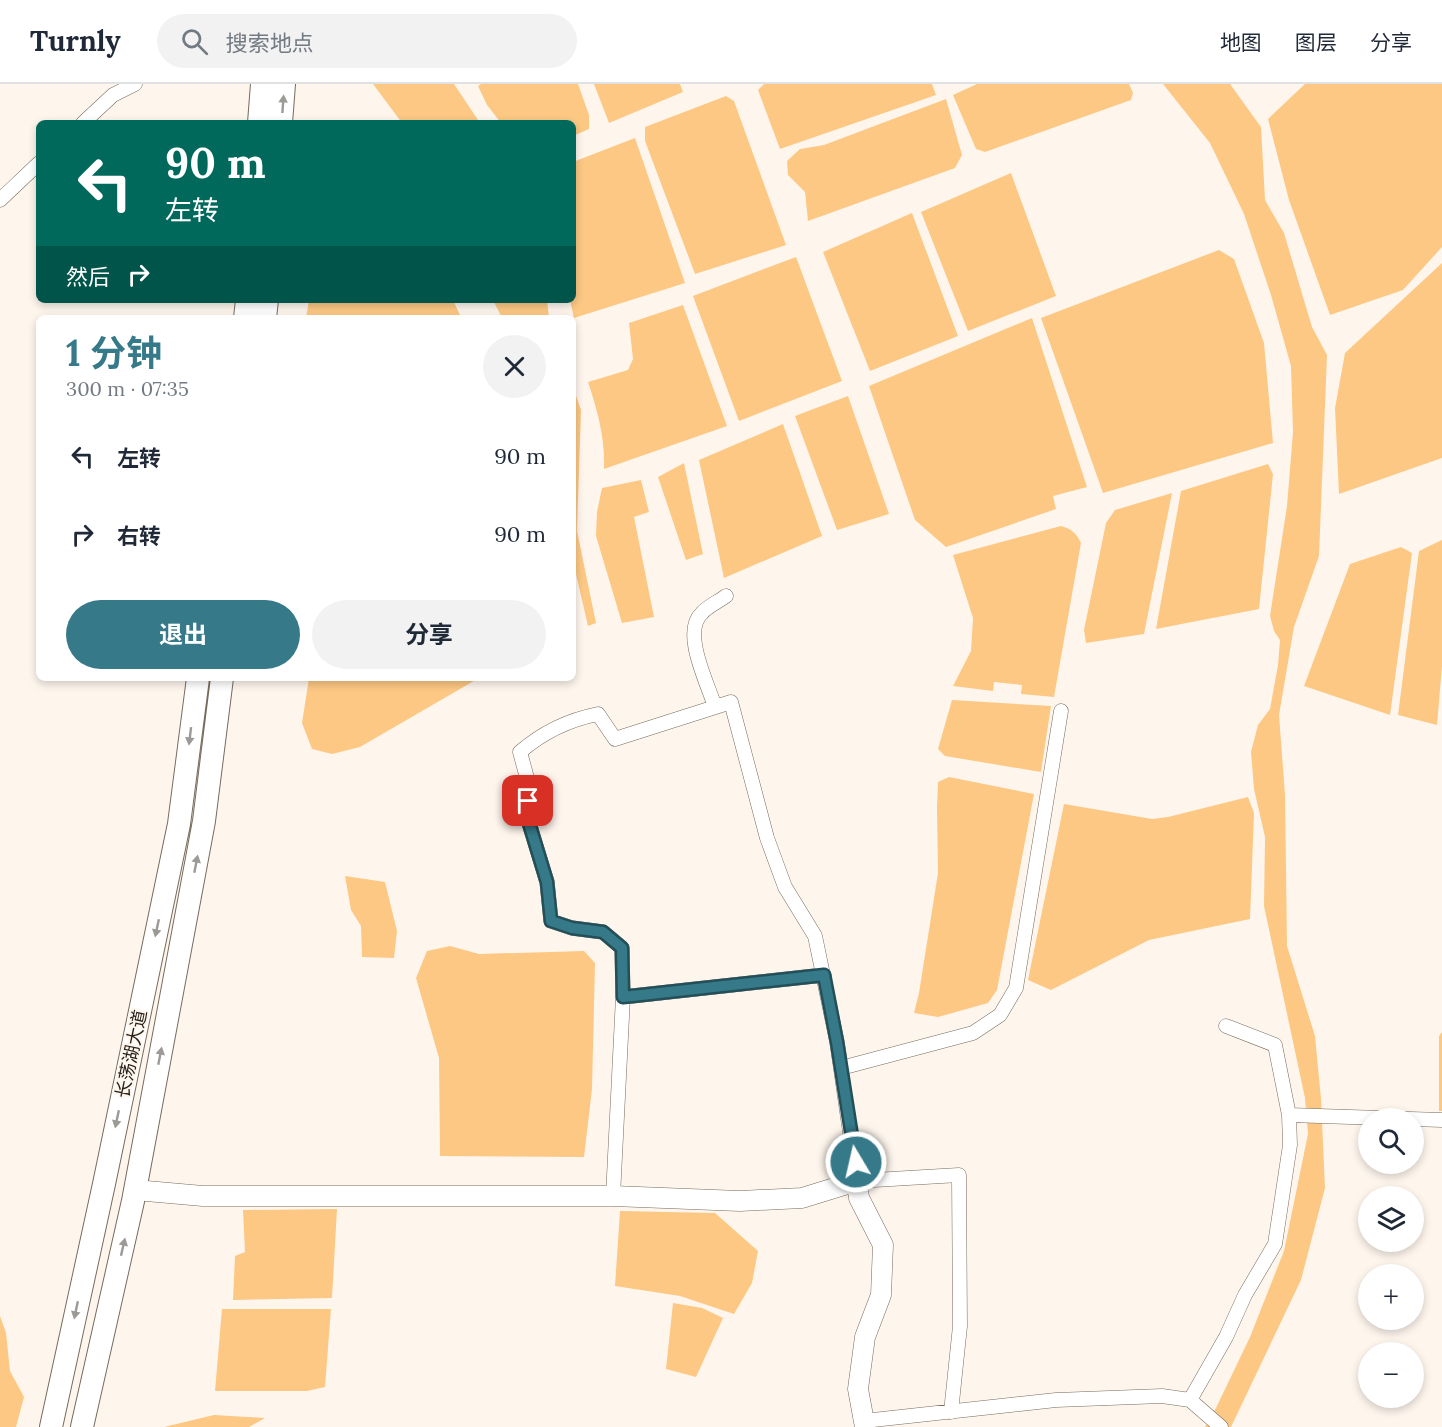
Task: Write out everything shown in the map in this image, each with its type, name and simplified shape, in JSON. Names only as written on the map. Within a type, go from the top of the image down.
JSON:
[{"type":"main road","points":[[259,120],[262,84]]},
{"type":"main road","points":[[281,120],[284,84]]},
{"type":"main road","name":"长荡湖大道","points":[[51,1427],[179,824],[198,681]]},
{"type":"main road","name":"长荡湖大道","points":[[82,1427],[135,1190],[204,820],[222,681]]},
{"type":"street","points":[[86,120],[113,95],[135,84]]},
{"type":"street","points":[[0,200],[36,167]]},
{"type":"street","points":[[715,707],[697,656],[693,628],[701,613],[726,596]]},
{"type":"street","points":[[613,1196],[623,997],[622,948],[603,932],[572,928],[551,921],[547,882],[529,823],[527,778],[520,752],[536,738],[574,719],[598,714],[615,739],[731,702],[767,838],[784,887],[815,936],[841,1068],[859,1198],[883,1245],[881,1295],[866,1337],[858,1389],[864,1424],[1056,1400],[1162,1396],[1190,1400],[1221,1427]]},
{"type":"street","points":[[841,1068],[973,1033],[1000,1015],[1016,988],[1061,711]]},
{"type":"street","points":[[623,997],[824,975]]},
{"type":"street","points":[[1190,1400],[1226,1336],[1245,1294],[1275,1244],[1295,1114],[1275,1045],[1226,1026]]},
{"type":"street","points":[[1295,1114],[1442,1120]]},
{"type":"street","points":[[135,1190],[203,1196],[613,1196],[740,1201],[802,1198],[858,1181],[959,1175],[960,1326],[951,1412]]},
{"type":"shaded area","points":[[373,84],[454,84],[478,120],[400,120]]},
{"type":"shaded area","points":[[481,84],[578,84],[589,115],[589,129],[576,135],[576,120],[499,120],[487,105],[478,86]]},
{"type":"shaded area","points":[[594,84],[680,84],[683,92],[609,123]]},
{"type":"shaded area","points":[[764,84],[932,84],[936,95],[780,149],[758,90]]},
{"type":"shaded area","points":[[977,84],[1129,84],[1133,93],[1131,100],[985,152],[976,149],[953,95]]},
{"type":"shaded area","points":[[1163,84],[1230,84],[1261,127],[1265,200],[1284,233],[1312,327],[1327,355],[1319,556],[1294,627],[1279,715],[1285,795],[1287,946],[1315,1036],[1321,1099],[1325,1188],[1301,1280],[1231,1427],[1205,1427],[1250,1337],[1284,1251],[1308,1134],[1305,1098],[1264,906],[1265,837],[1254,789],[1251,752],[1258,725],[1270,709],[1278,665],[1280,640],[1274,631],[1270,616],[1287,506],[1293,432],[1291,366],[1271,295],[1244,214],[1210,143]]},
{"type":"shaded area","points":[[1305,84],[1442,84],[1442,247],[1403,290],[1330,315],[1289,200],[1268,119]]},
{"type":"shaded area","points":[[726,96],[734,101],[786,245],[695,274],[645,141],[645,127]]},
{"type":"shaded area","points":[[946,99],[962,155],[955,168],[808,221],[805,192],[788,175],[787,161],[800,149],[824,145]]},
{"type":"shaded area","points":[[635,138],[685,283],[576,317],[573,315],[571,303],[576,303],[576,161]]},
{"type":"shaded area","points":[[1011,173],[1056,296],[968,331],[921,212]]},
{"type":"shaded area","points":[[912,213],[958,336],[870,371],[823,252]]},
{"type":"shaded area","points":[[1219,250],[1234,259],[1264,343],[1273,443],[1103,493],[1041,318]]},
{"type":"shaded area","points":[[796,257],[842,381],[739,421],[693,296]]},
{"type":"shaded area","points":[[1442,263],[1442,458],[1339,494],[1335,408],[1345,353]]},
{"type":"shaded area","points":[[308,303],[454,303],[460,315],[306,315]]},
{"type":"shaded area","points":[[494,303],[547,303],[549,315],[500,315]]},
{"type":"shaded area","points":[[683,305],[727,426],[604,469],[600,425],[588,382],[628,370],[633,359],[629,323]]},
{"type":"shaded area","points":[[1032,318],[1087,487],[1053,496],[1056,509],[946,547],[915,520],[869,386]]},
{"type":"shaded area","points":[[576,396],[581,410],[577,531],[596,623],[588,626],[576,574]]},
{"type":"shaded area","points":[[848,396],[889,514],[837,530],[795,416]]},
{"type":"shaded area","points":[[783,424],[822,536],[724,578],[699,460]]},
{"type":"shaded area","points":[[684,463],[703,554],[686,560],[658,477]]},
{"type":"shaded area","points":[[1268,464],[1273,474],[1259,609],[1156,629],[1181,491]]},
{"type":"shaded area","points":[[641,480],[649,512],[634,517],[654,617],[622,623],[596,536],[597,512],[602,488]]},
{"type":"shaded area","points":[[1172,493],[1144,634],[1086,643],[1084,630],[1106,523],[1115,510]]},
{"type":"shaded area","points":[[1061,526],[1073,532],[1081,543],[1054,697],[1021,694],[1022,685],[994,682],[993,691],[953,686],[971,651],[973,618],[953,555]]},
{"type":"shaded area","points":[[1442,540],[1442,666],[1437,725],[1398,715],[1419,551]]},
{"type":"shaded area","points":[[1401,547],[1412,553],[1390,715],[1304,686],[1350,564]]},
{"type":"shaded area","points":[[309,681],[474,681],[360,747],[332,754],[312,749],[302,723]]},
{"type":"shaded area","points":[[952,700],[1051,706],[1041,772],[945,756],[938,749]]},
{"type":"shaded area","points":[[949,777],[1034,794],[997,990],[988,1003],[938,1017],[914,1013],[938,873],[938,782]]},
{"type":"shaded area","points":[[1248,797],[1254,813],[1250,919],[1149,940],[1051,990],[1028,980],[1064,804],[1152,819]]},
{"type":"shaded area","points":[[345,876],[385,882],[397,931],[394,958],[362,957],[361,926],[351,910]]},
{"type":"shaded area","points":[[450,946],[479,954],[584,951],[595,963],[592,1089],[584,1157],[440,1156],[439,1058],[416,978],[427,951]]},
{"type":"shaded area","points":[[1442,1032],[1442,1111],[1439,1111],[1439,1036]]},
{"type":"shaded area","points":[[337,1209],[332,1298],[233,1300],[235,1256],[245,1252],[243,1210]]},
{"type":"shaded area","points":[[620,1211],[715,1213],[758,1251],[752,1283],[734,1314],[680,1296],[615,1286]]},
{"type":"shaded area","points":[[673,1303],[702,1308],[723,1318],[696,1377],[666,1369]]},
{"type":"shaded area","points":[[222,1309],[331,1309],[325,1387],[307,1391],[215,1391]]},
{"type":"shaded area","points":[[0,1316],[6,1333],[10,1371],[24,1397],[16,1427],[0,1427]]},
{"type":"shaded area","points":[[214,1415],[265,1418],[249,1427],[164,1427]]},
{"type":"route","points":[[528,801],[529,823],[547,882],[551,921],[572,928],[603,932],[622,948],[623,997],[824,975],[856,1162]]}]
